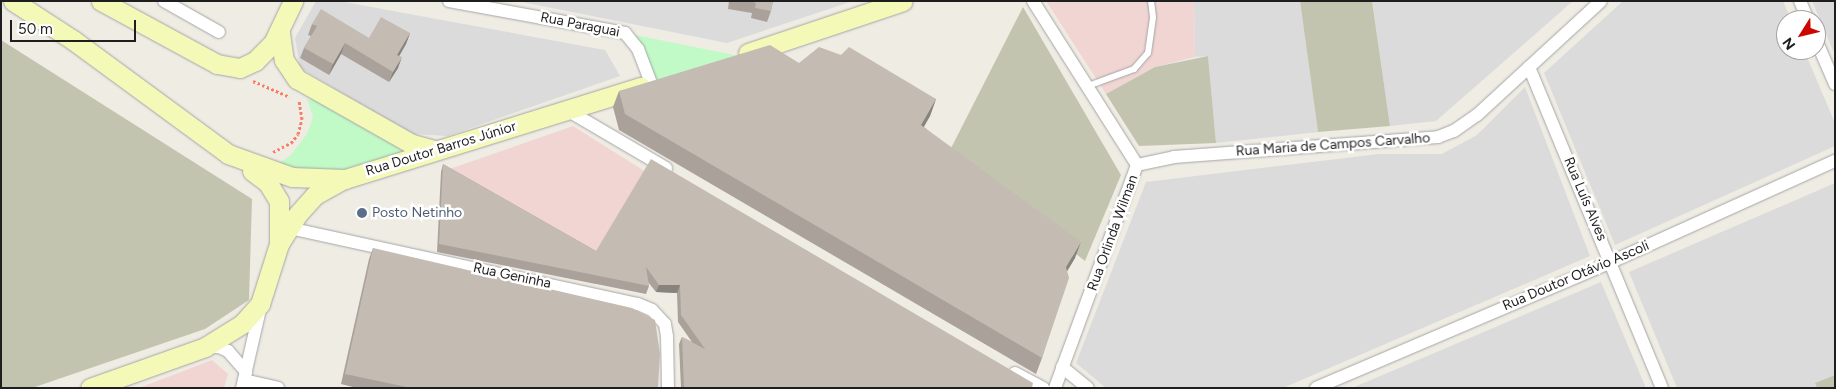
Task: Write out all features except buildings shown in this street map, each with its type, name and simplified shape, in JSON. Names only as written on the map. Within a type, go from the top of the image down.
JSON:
[{"type":"main road","name":"Rua Doutor Barros Júnior","points":[[13,1],[66,36],[228,154],[282,175],[345,179],[660,80]]},
{"type":"main road","points":[[101,1],[214,62],[236,68],[249,65],[266,52],[280,33],[293,1]]},
{"type":"main road","points":[[731,59],[900,2]]},
{"type":"main road","points":[[280,33],[284,60],[296,79],[412,144],[434,150]]},
{"type":"main road","points":[[90,388],[205,347],[242,324],[263,297],[279,244],[280,210],[275,193],[266,180],[228,154]]},
{"type":"main road","points":[[279,244],[315,195],[345,179]]},
{"type":"street","points":[[164,1],[219,32]]},
{"type":"street","name":"Rua Paraguai","points":[[449,1],[625,33],[660,80]]},
{"type":"street","points":[[1033,1],[1088,86]]},
{"type":"street","name":"Rua Maria de Campos Carvalho","points":[[1137,165],[1174,157],[1438,137],[1454,131],[1477,115],[1601,1]]},
{"type":"street","points":[[1825,60],[1835,84]]},
{"type":"street","name":"Rua Luís Alves","points":[[1529,67],[1662,388]]},
{"type":"street","name":"Rua Orlinda Wilman","points":[[1055,388],[1093,290],[1137,165],[1088,86]]},
{"type":"street","points":[[566,110],[678,175]]},
{"type":"street","name":"Rua Doutor Otávio Ascoli","points":[[1316,388],[1611,262],[1835,162]]},
{"type":"street","name":"Rua Geninha","points":[[290,228],[638,304],[652,310],[665,324],[668,388]]},
{"type":"street","points":[[244,380],[263,297]]},
{"type":"street","points":[[205,347],[219,347],[228,351],[244,380],[278,388]]},
{"type":"street","points":[[1005,367],[1043,388]]},
{"type":"street","points":[[1062,367],[1088,388]]},
{"type":"lane","points":[[1088,86],[1134,69],[1148,53],[1153,17],[1151,1]]},
{"type":"path","points":[[265,154],[287,145],[298,134],[302,115],[296,92]]},
{"type":"shaded area","points":[[316,1],[339,1],[605,50],[620,76],[448,136],[412,134],[300,68],[295,38]]},
{"type":"shaded area","points":[[517,1],[853,1],[727,43]]},
{"type":"shaded area","points":[[1046,1],[1194,1],[1195,57],[1155,67],[1106,94]]},
{"type":"shaded area","points":[[1194,1],[1300,1],[1318,132],[1216,143],[1208,56],[1195,57]]},
{"type":"shaded area","points":[[1300,1],[1372,1],[1390,126],[1318,132]]},
{"type":"shaded area","points":[[1372,1],[1573,1],[1436,121],[1390,126]]},
{"type":"shaded area","points":[[1623,1],[1783,1],[1787,10],[1776,10],[1776,60],[1808,60],[1835,123],[1835,146],[1615,245],[1544,73]]},
{"type":"shaded area","points":[[1812,1],[1835,1],[1835,55],[1826,34],[1826,10],[1816,10]]},
{"type":"shaded area","points":[[1023,7],[1121,175],[1085,261],[948,154]]},
{"type":"shaded area","points":[[1,40],[252,199],[249,300],[205,329],[32,388],[1,388]]},
{"type":"shaded area","points":[[1208,56],[1216,143],[1139,146],[1106,94],[1155,67]]},
{"type":"shaded area","points":[[1525,87],[1590,256],[1283,388],[1106,388],[1076,363],[1146,182],[1379,154],[1442,154],[1477,135]]},
{"type":"shaded area","points":[[573,126],[646,172],[594,259],[441,172]]},
{"type":"shaded area","points":[[1835,183],[1835,375],[1815,383],[1817,388],[1677,388],[1629,272]]},
{"type":"shaded area","points":[[1601,282],[1646,388],[1352,388]]},
{"type":"shaded area","points":[[212,360],[228,374],[224,388],[139,388]]},
{"type":"shaded area","points":[[1835,375],[1835,388],[1817,388],[1815,383]]},
{"type":"green space","points":[[625,33],[739,56],[651,83]]},
{"type":"green space","points":[[307,99],[324,101],[413,153],[337,175],[271,169],[291,155],[307,134],[313,117]]},
{"type":"place","name":"Posto Netinho","points":[[362,213]]}]
